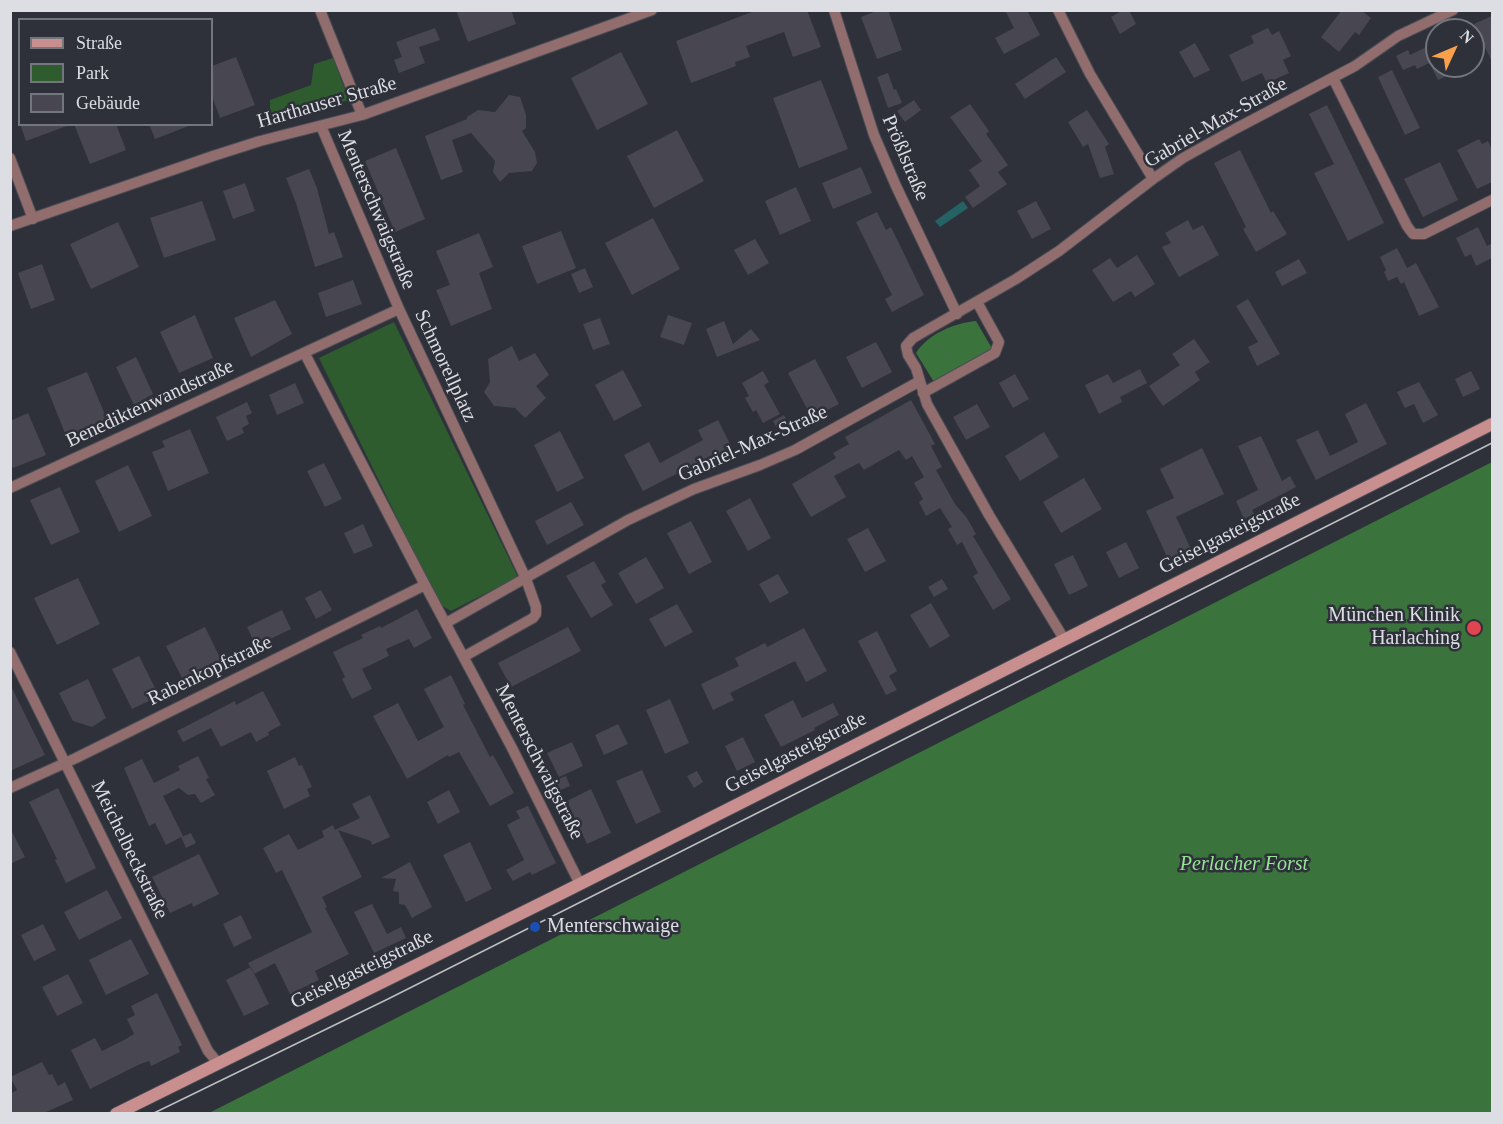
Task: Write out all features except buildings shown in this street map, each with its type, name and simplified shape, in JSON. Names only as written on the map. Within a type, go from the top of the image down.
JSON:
[{"type":"main road","name":"Geiselgasteigstraße","points":[[116,1113],[580,884],[1492,424]]},
{"type":"street","name":"Menterschwaigstraße","points":[[320,10],[362,115]]},
{"type":"street","name":"Harthauser Straße","points":[[10,226],[260,141],[362,115],[652,10]]},
{"type":"street","name":"Prößlstraße","points":[[834,10],[874,135],[957,314]]},
{"type":"street","points":[[1058,10],[1090,74],[1153,179]]},
{"type":"street","name":"Gabriel-Max-Straße","points":[[526,579],[628,520],[694,489],[795,450],[920,381],[906,346],[913,338],[957,314],[1059,251],[1153,179],[1235,129],[1355,66],[1398,36],[1453,10]]},
{"type":"street","points":[[1333,78],[1413,234],[1424,234],[1492,200]]},
{"type":"street","name":"Menterschwaigstraße","points":[[321,126],[399,309]]},
{"type":"street","points":[[10,158],[33,219]]},
{"type":"street","points":[[923,393],[995,353],[999,342],[977,302]]},
{"type":"street","name":"Schmorellplatz","points":[[305,354],[399,309],[526,579],[536,607],[536,614],[533,618],[465,656]]},
{"type":"street","points":[[305,354],[425,585],[465,656]]},
{"type":"street","name":"Benediktenwandstraße","points":[[10,488],[305,354]]},
{"type":"street","points":[[920,381],[927,404],[989,515],[1064,639]]},
{"type":"street","points":[[446,623],[526,579]]},
{"type":"street","name":"Rabenkopfstraße","points":[[10,788],[425,585]]},
{"type":"street","name":"Meichelbeckstraße","points":[[10,652],[208,1051],[218,1063]]},
{"type":"street","name":"Menterschwaigstraße","points":[[465,656],[580,884]]},
{"type":"green space","points":[[333,58],[349,100],[270,124],[270,100],[311,85],[314,64]]},
{"type":"green space","points":[[976,321],[993,350],[934,382],[916,353],[934,335],[959,324]]},
{"type":"green space","points":[[394,322],[518,577],[451,611],[439,604],[319,358]]},
{"type":"green space","name":"Perlacher Forst","points":[[1492,462],[1492,1113],[209,1113]]},
{"type":"shaded area","points":[[963,201],[968,208],[940,227],[935,221]]},
{"type":"tram line","points":[[152,1114],[388,999],[1492,443]]},
{"type":"place","name":"München Klinik Harlaching","points":[[1474,628]]},
{"type":"place","name":"Menterschwaige","points":[[535,927]]}]
